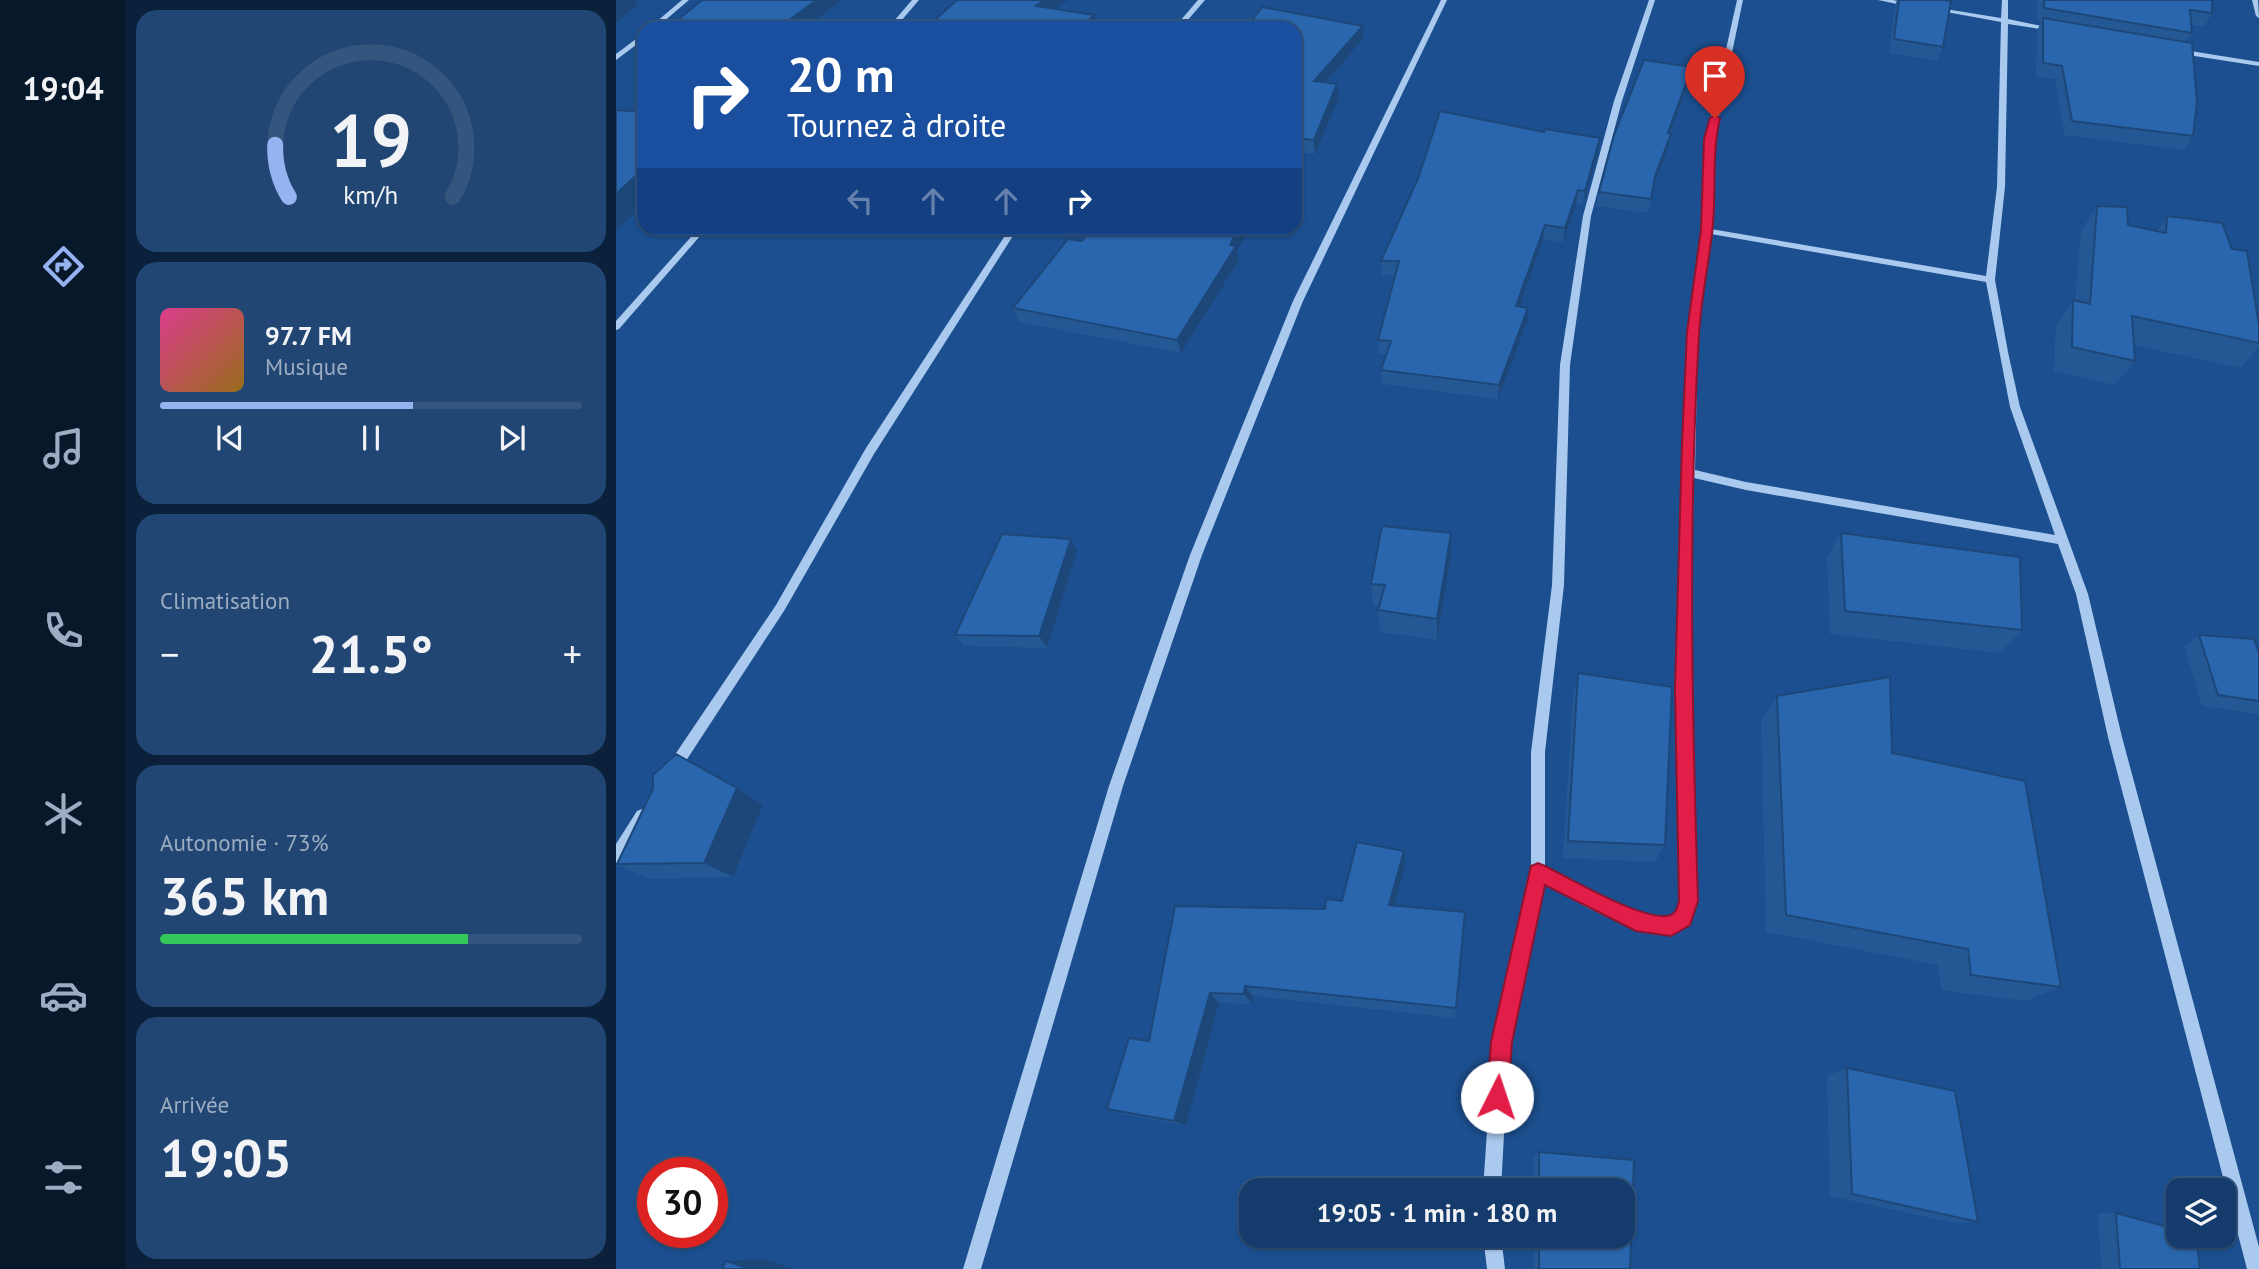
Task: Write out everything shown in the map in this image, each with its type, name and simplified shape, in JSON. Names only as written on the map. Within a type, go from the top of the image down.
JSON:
[{"type":"street","points":[[660,21],[686,0]]},
{"type":"street","points":[[897,21],[916,0]]},
{"type":"street","points":[[1183,21],[1202,0]]},
{"type":"street","points":[[972,1269],[1116,786],[1196,555],[1298,301],[1444,0]]},
{"type":"street","points":[[1493,1178],[1502,1042],[1538,872],[1538,752],[1558,585],[1565,365],[1587,216],[1618,102],[1652,0]]},
{"type":"street","points":[[1538,872],[1636,922],[1671,926],[1683,918],[1689,901],[1683,689],[1693,332],[1707,230],[1710,139],[1726,76],[1740,0]]},
{"type":"street","points":[[1881,0],[2068,32]]},
{"type":"street","points":[[2005,0],[2001,187],[1990,280],[2014,407],[2082,594],[2122,764],[2256,1269]]},
{"type":"street","points":[[2255,0],[2259,16]]},
{"type":"street","points":[[616,58],[637,41]]},
{"type":"street","points":[[2170,49],[2259,64]]},
{"type":"street","points":[[1707,230],[1990,280]]},
{"type":"street","points":[[616,327],[697,235]]},
{"type":"street","points":[[668,777],[780,608],[870,451],[1009,235]]},
{"type":"street","points":[[1688,472],[1746,486],[2061,540]]},
{"type":"street","points":[[616,856],[653,800]]},
{"type":"street","points":[[1493,1248],[1496,1269]]},
{"type":"building","points":[[702,0],[817,0],[788,21],[676,21]]},
{"type":"building","points":[[957,0],[1044,0],[1036,6],[1094,15],[1088,21],[934,21]]},
{"type":"building","points":[[1899,0],[1951,1],[1943,47],[1894,39]]},
{"type":"building","points":[[2044,0],[2212,0],[2212,13],[2190,10],[2192,33],[2044,8]]},
{"type":"building","points":[[1262,7],[1363,26],[1314,81],[1337,84],[1314,140],[1302,139],[1302,21],[1251,21]]},
{"type":"building","points":[[2043,18],[2192,43],[2197,102],[2193,136],[2072,121],[2062,66],[2043,63]]},
{"type":"building","points":[[1644,60],[1692,67],[1668,133],[1671,134],[1655,176],[1651,199],[1599,192],[1614,135]]},
{"type":"building","points":[[616,110],[637,112],[637,174],[616,194]]},
{"type":"building","points":[[1440,111],[1544,132],[1545,129],[1600,138],[1585,191],[1578,190],[1565,228],[1545,225],[1516,306],[1528,308],[1499,385],[1381,370],[1391,341],[1378,340],[1399,261],[1381,261],[1419,176]]},
{"type":"building","points":[[2097,206],[2127,207],[2128,225],[2166,233],[2167,216],[2222,223],[2232,249],[2247,251],[2259,325],[2259,343],[2132,316],[2135,361],[2072,347],[2073,300],[2090,304]]},
{"type":"building","points":[[1086,235],[1235,235],[1230,245],[1236,246],[1177,340],[1013,308],[1068,239],[1082,241]]},
{"type":"building","points":[[1382,526],[1451,533],[1437,619],[1378,610],[1385,585],[1371,584]]},
{"type":"building","points":[[1841,533],[2020,557],[2022,630],[1845,611]]},
{"type":"building","points":[[1002,534],[1071,539],[1039,636],[955,635]]},
{"type":"building","points":[[2199,635],[2254,639],[2259,653],[2259,701],[2218,695]]},
{"type":"building","points":[[1578,673],[1672,687],[1665,845],[1568,841]]},
{"type":"building","points":[[1890,677],[1892,753],[2025,781],[2061,987],[1971,975],[1968,949],[1786,915],[1777,696]]},
{"type":"building","points":[[676,754],[737,788],[704,863],[617,864],[653,789],[653,775]]},
{"type":"building","points":[[1357,842],[1404,851],[1389,905],[1465,912],[1456,1008],[1245,986],[1244,994],[1210,993],[1174,1121],[1107,1109],[1129,1038],[1149,1041],[1175,906],[1325,909],[1326,899],[1342,901]]},
{"type":"building","points":[[1847,1068],[1955,1091],[1978,1222],[1852,1194]]},
{"type":"building","points":[[1539,1152],[1634,1160],[1633,1178],[1539,1178]]},
{"type":"building","points":[[2116,1213],[2166,1226],[2166,1248],[2197,1248],[2200,1269],[2120,1269]]},
{"type":"building","points":[[1539,1248],[1631,1248],[1630,1269],[1539,1269]]},
{"type":"building","points":[[726,1261],[750,1269],[722,1269]]},
{"type":"route","points":[[1497,1097],[1502,1042],[1538,872],[1636,922],[1671,926],[1683,918],[1689,901],[1683,689],[1689,444],[1693,332],[1707,230],[1710,139],[1715,118]]}]
